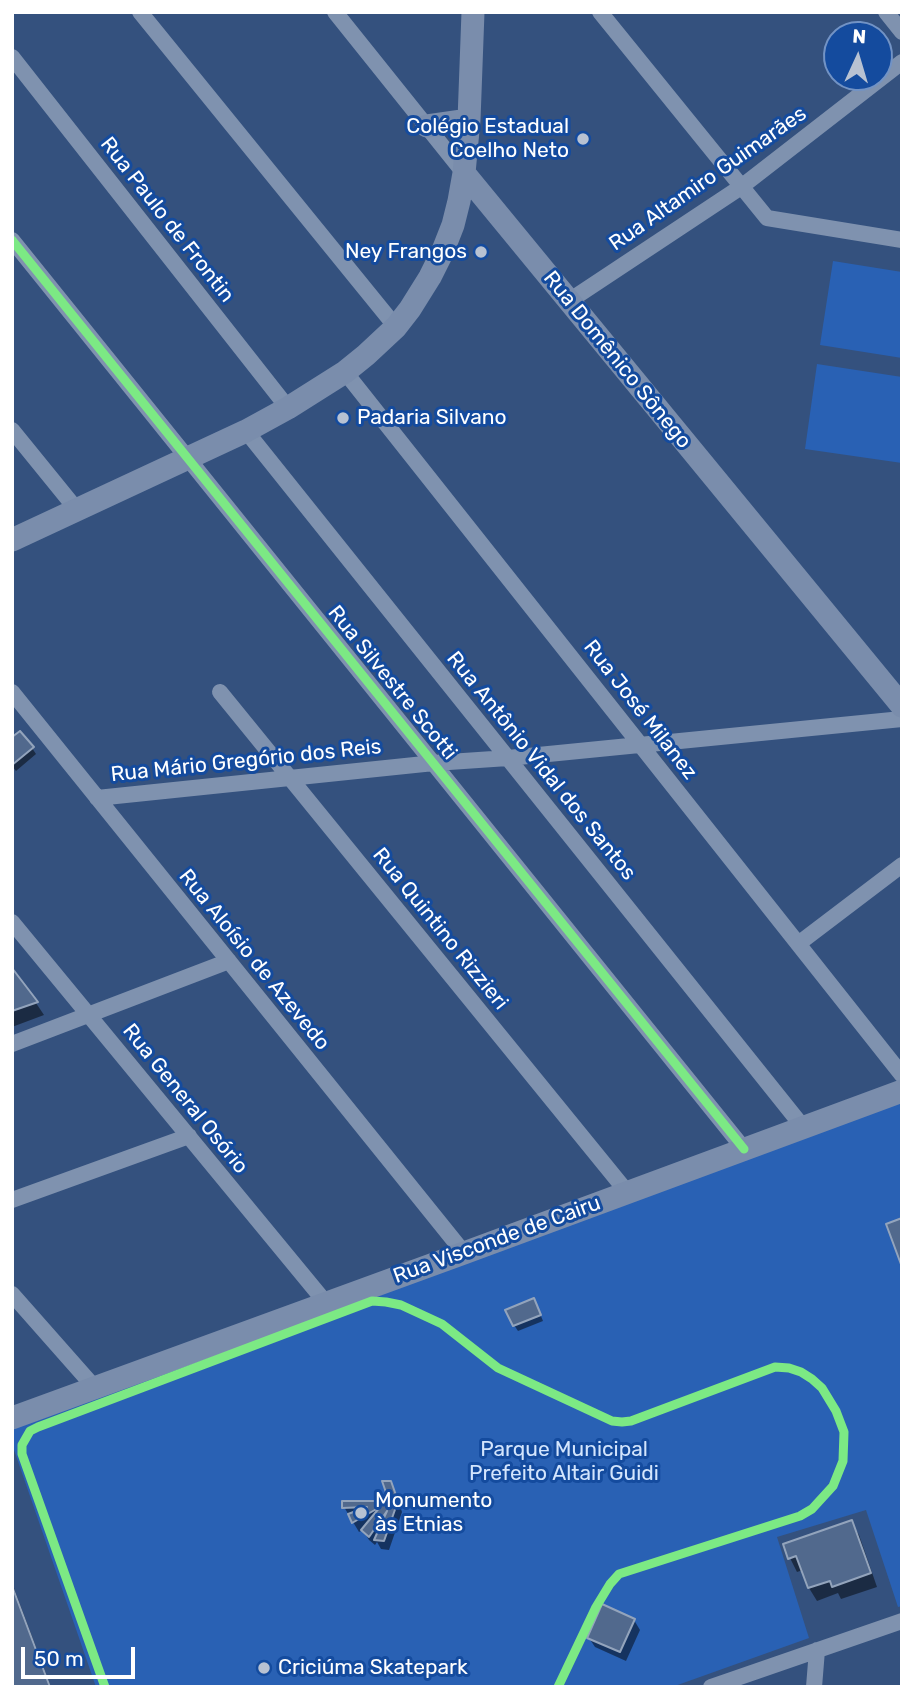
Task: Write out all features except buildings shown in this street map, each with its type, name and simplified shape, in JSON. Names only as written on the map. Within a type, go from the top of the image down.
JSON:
[{"type":"street","points":[[140,12],[396,327]]},
{"type":"street","name":"Rua Domênico Sônego","points":[[335,12],[902,706]]},
{"type":"street","points":[[12,540],[188,459],[288,408],[345,372],[396,327],[420,294],[442,253],[453,225],[464,173],[469,120],[473,12]]},
{"type":"street","points":[[600,12],[767,218],[902,240]]},
{"type":"street","points":[[886,12],[902,32]]},
{"type":"street","name":"Rua Paulo de Frontin","points":[[12,57],[288,408]]},
{"type":"street","name":"Rua Altamiro Guimarães","points":[[569,301],[741,187],[902,62]]},
{"type":"street","points":[[427,126],[469,120]]},
{"type":"street","name":"Rua Silvestre Scotti","points":[[12,240],[744,1149]]},
{"type":"street","name":"Rua José Milanez","points":[[345,372],[902,1074]]},
{"type":"street","points":[[12,430],[77,510]]},
{"type":"street","name":"Rua Antônio Vidal dos Santos","points":[[246,431],[803,1127]]},
{"type":"street","name":"Rua Aloísio de Azevedo","points":[[12,692],[464,1253]]},
{"type":"street","name":"Rua Quintino Rizzieri","points":[[220,692],[627,1192]]},
{"type":"street","name":"Rua Mário Gregório dos Reis","points":[[97,798],[902,719]]},
{"type":"street","points":[[798,944],[902,865]]},
{"type":"street","name":"Rua General Osório","points":[[12,922],[326,1303]]},
{"type":"street","points":[[12,1044],[229,961]]},
{"type":"street","name":"Rua Visconde de Cairu","points":[[12,1418],[902,1091]]},
{"type":"street","points":[[12,1200],[189,1136]]},
{"type":"street","points":[[12,1294],[95,1388]]},
{"type":"street","points":[[711,1687],[902,1621]]},
{"type":"street","points":[[814,1687],[817,1650]]},
{"type":"green space","points":[[833,261],[902,272],[902,358],[820,345]]},
{"type":"green space","points":[[817,364],[902,377],[902,463],[805,449]]},
{"type":"green space","name":"Parque Municipal Prefeito Altair Guidi","points":[[902,1096],[902,1606],[898,1607],[866,1510],[777,1537],[809,1638],[672,1687],[96,1687],[12,1444],[12,1429]]},
{"type":"cycle path","points":[[12,240],[744,1149]]},
{"type":"cycle path","points":[[105,1687],[22,1454],[22,1445],[30,1431],[38,1427],[372,1301],[401,1305],[442,1324],[498,1368],[612,1421],[631,1421],[775,1367],[789,1368],[812,1379],[822,1388],[836,1411],[844,1432],[843,1461],[833,1486],[812,1509],[800,1516],[619,1574],[596,1607],[558,1687]]},
{"type":"place","name":"Colégio Estadual Coelho Neto","points":[[583,139]]},
{"type":"place","name":"Ney Frangos","points":[[481,252]]},
{"type":"place","name":"Padaria Silvano","points":[[343,418]]},
{"type":"place","name":"Monumento às Etnias","points":[[361,1513]]},
{"type":"place","name":"Criciúma Skatepark","points":[[264,1668]]}]
